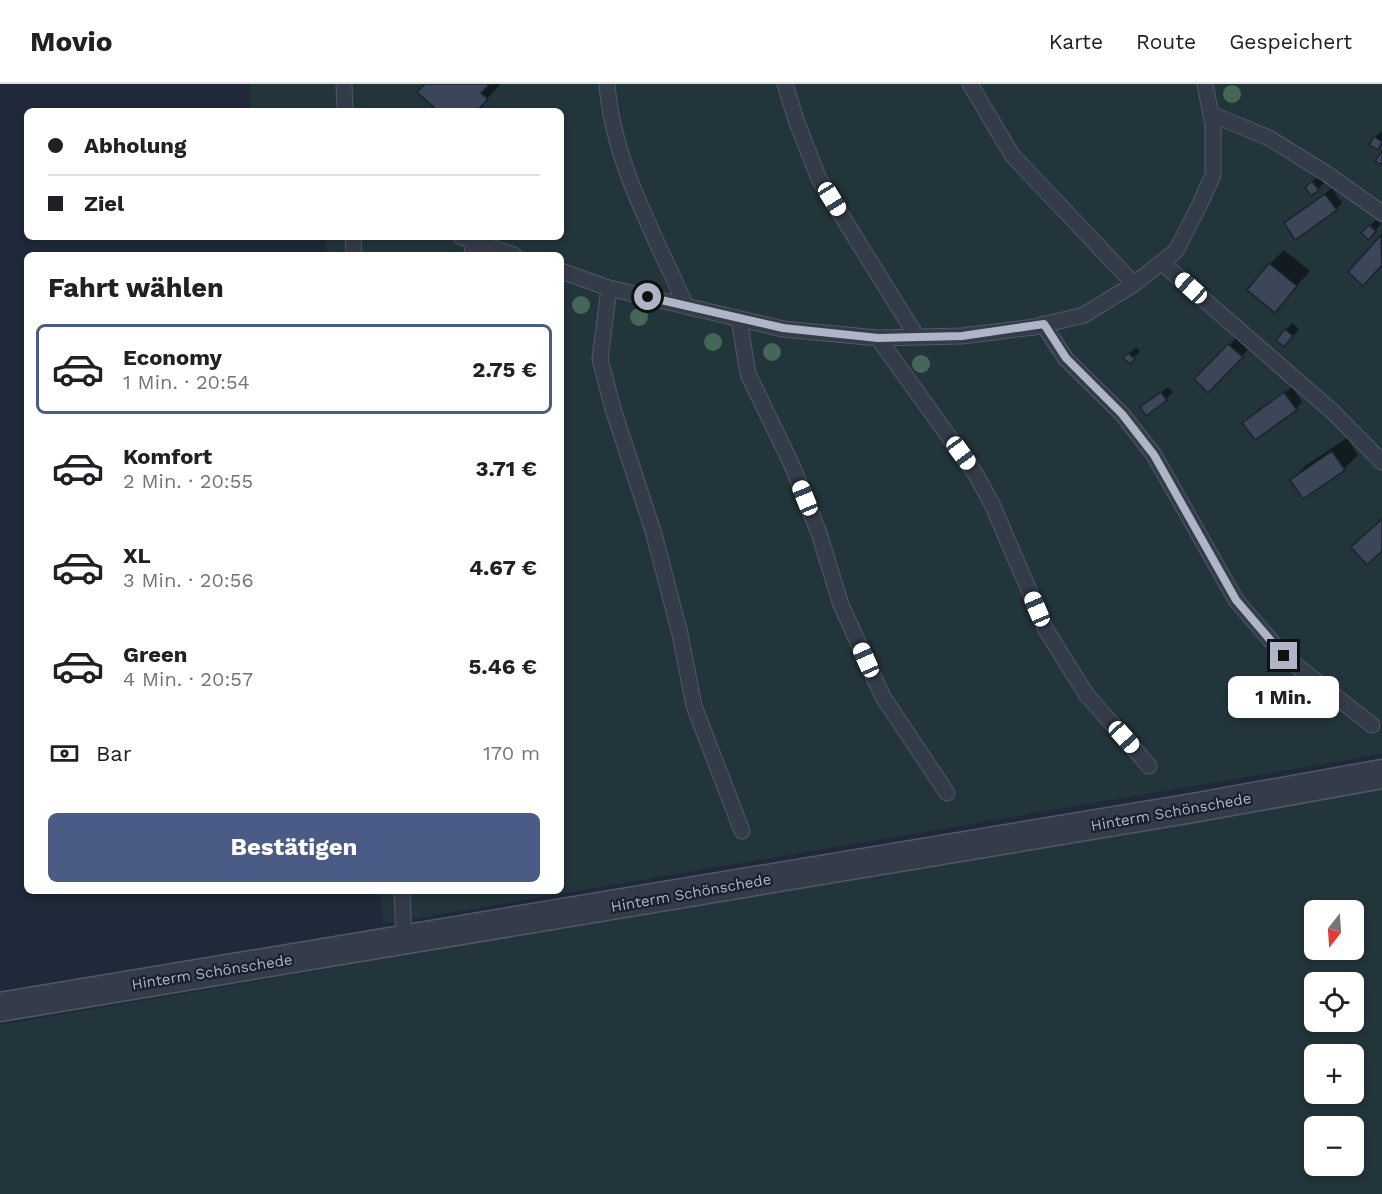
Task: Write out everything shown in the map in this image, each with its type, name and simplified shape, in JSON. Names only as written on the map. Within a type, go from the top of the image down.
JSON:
[{"type":"street","name":"Hinterm Schönschede","points":[[0,1007],[404,941],[1382,774]]},
{"type":"lane","points":[[344,84],[345,108]]},
{"type":"lane","points":[[607,84],[609,104],[622,160],[686,306]]},
{"type":"lane","points":[[785,84],[819,179],[917,337]]},
{"type":"lane","points":[[970,84],[1012,154],[1134,284]]},
{"type":"lane","points":[[564,272],[609,288],[783,328],[878,338],[962,336],[1044,324],[1084,315],[1134,284],[1176,251],[1213,175],[1213,126],[1205,84]]},
{"type":"lane","points":[[1211,114],[1269,138],[1327,174],[1382,213]]},
{"type":"lane","points":[[470,243],[503,252]]},
{"type":"lane","points":[[1162,263],[1333,412],[1382,462]]},
{"type":"lane","points":[[609,288],[600,359],[610,399],[654,534],[680,634],[694,706],[742,831]]},
{"type":"lane","points":[[739,318],[748,374],[790,463],[815,523],[841,605],[883,698],[947,793]]},
{"type":"lane","points":[[1044,324],[1066,358],[1122,414],[1154,455],[1236,600],[1284,656],[1372,725]]},
{"type":"lane","points":[[878,338],[975,473],[992,504],[1046,630],[1086,694],[1149,766]]},
{"type":"lane","points":[[402,894],[404,941]]},
{"type":"green space","points":[[250,84],[1382,84],[1382,754],[564,893],[564,252],[327,252],[325,240],[564,240],[564,108],[250,108]]},
{"type":"green space","points":[[1382,788],[1382,1194],[0,1194],[0,1025]]},
{"type":"green space","points":[[380,894],[559,894],[383,924]]},
{"type":"building","points":[[425,84],[490,84],[481,93],[488,99],[480,108],[435,108],[417,92]]},
{"type":"building","points":[[1374,136],[1382,142],[1378,150],[1369,145]]},
{"type":"building","points":[[1382,151],[1382,165],[1375,161]]},
{"type":"building","points":[[1312,181],[1319,190],[1311,196],[1305,187]]},
{"type":"building","points":[[1325,194],[1337,210],[1295,240],[1284,223]]},
{"type":"building","points":[[1369,225],[1376,231],[1369,240],[1361,233]]},
{"type":"building","points":[[1381,235],[1382,265],[1363,286],[1348,272]]},
{"type":"building","points":[[1269,263],[1297,286],[1275,313],[1247,290]]},
{"type":"building","points":[[1285,329],[1293,336],[1284,347],[1276,340]]},
{"type":"building","points":[[1228,344],[1243,357],[1208,393],[1194,379]]},
{"type":"building","points":[[1128,353],[1135,359],[1130,364],[1123,358]]},
{"type":"building","points":[[1161,392],[1167,400],[1146,416],[1140,407]]},
{"type":"building","points":[[1284,392],[1297,410],[1255,440],[1242,423]]},
{"type":"building","points":[[1332,451],[1345,470],[1303,499],[1290,480]]},
{"type":"building","points":[[1382,519],[1382,551],[1367,565],[1351,547]]},
{"type":"route","points":[[648,297],[783,328],[878,338],[962,336],[1044,324],[1066,358],[1122,414],[1154,455],[1236,600],[1284,656]]}]
